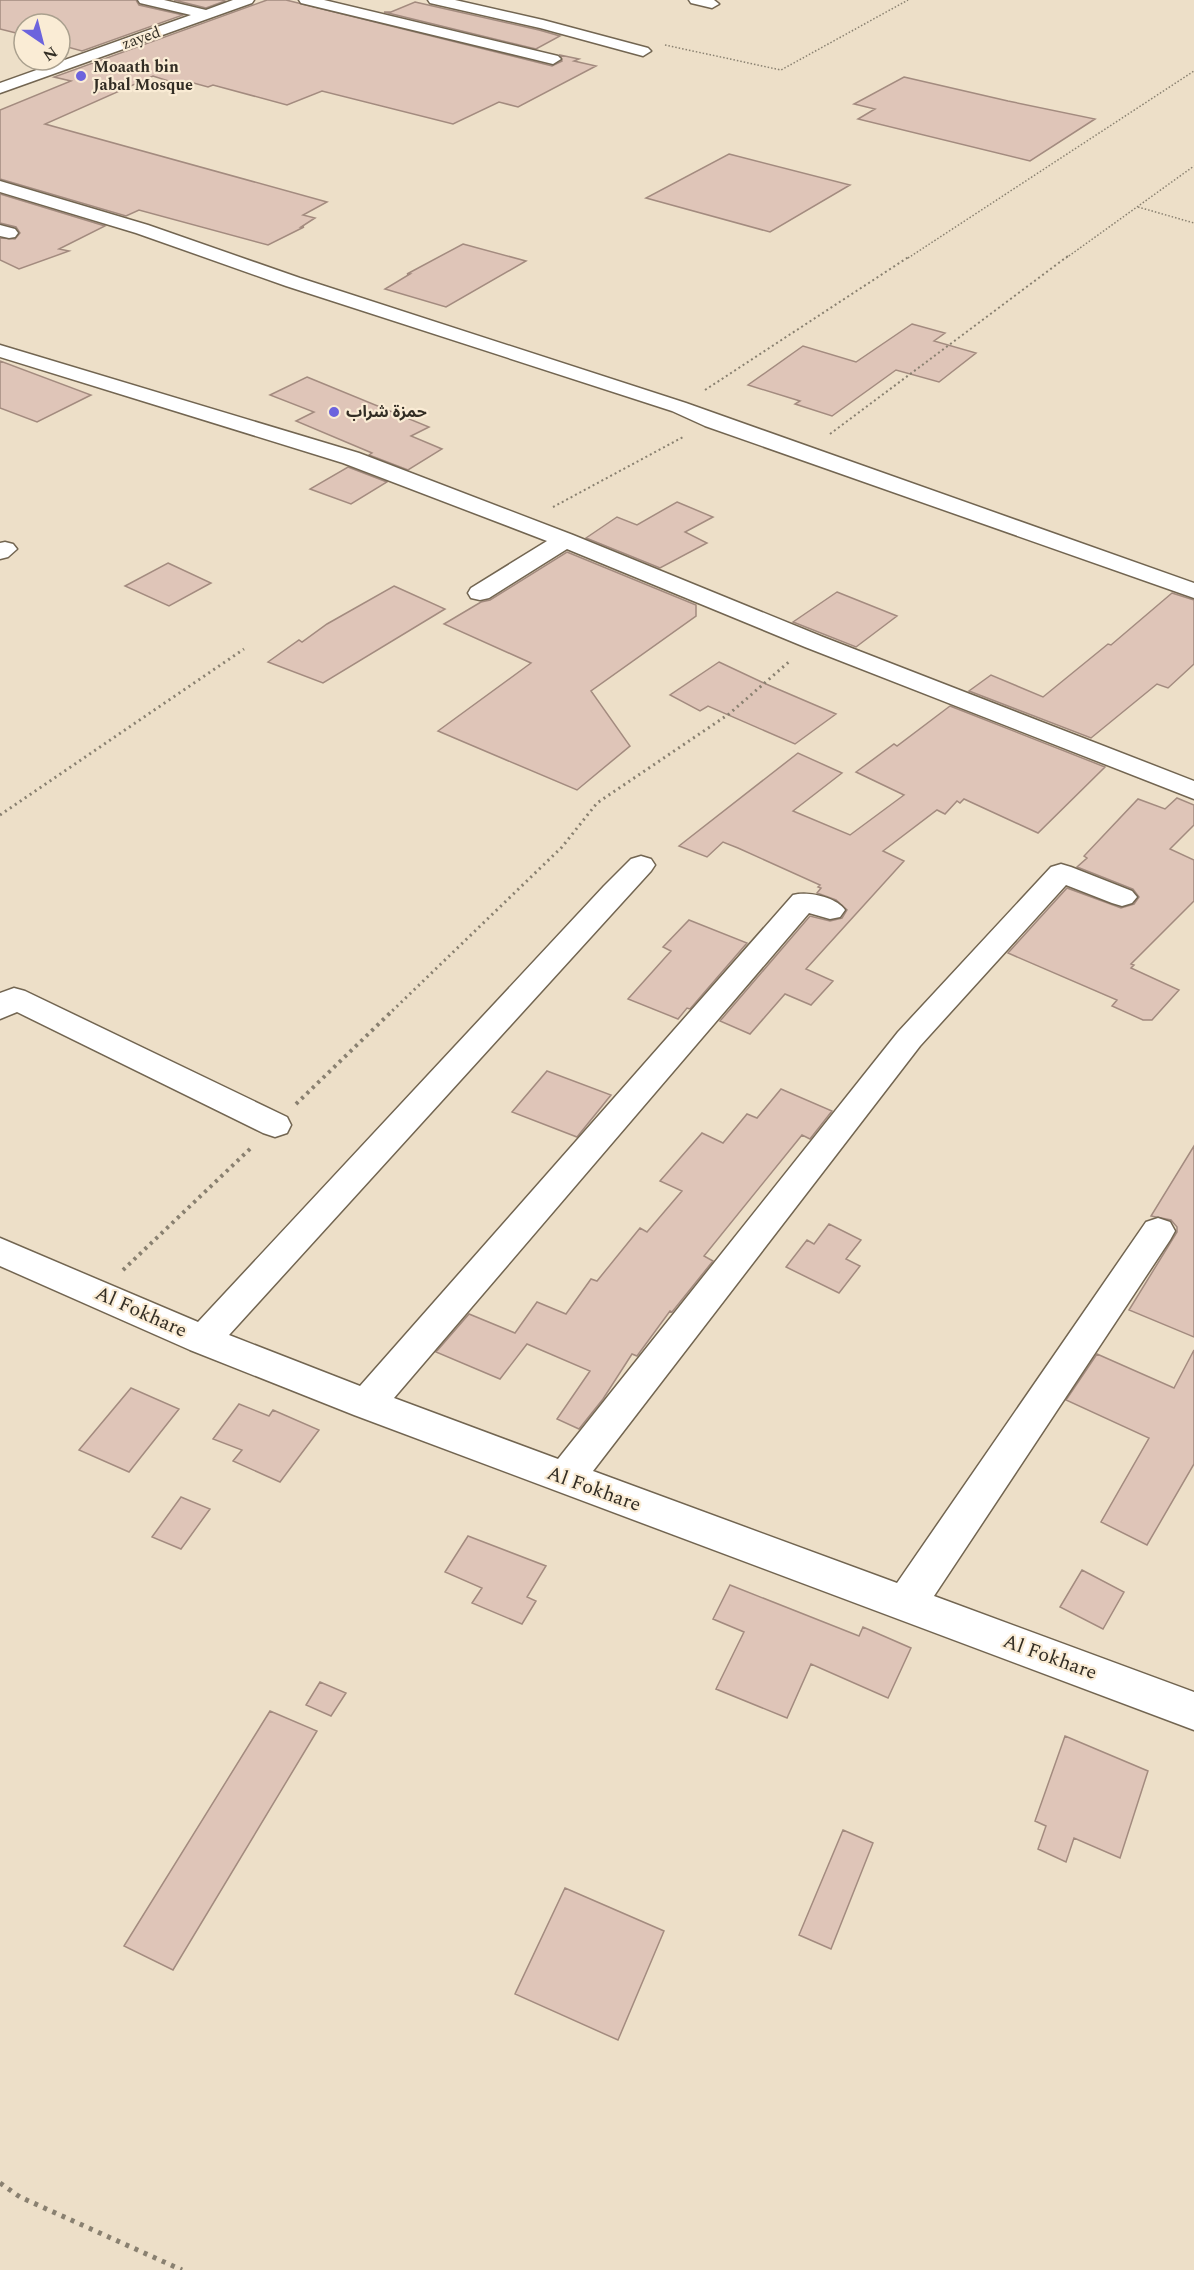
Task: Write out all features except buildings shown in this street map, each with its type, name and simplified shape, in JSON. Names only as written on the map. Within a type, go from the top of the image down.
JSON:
[{"type":"street","points":[[145,0],[206,14]]},
{"type":"street","name":"zayed","points":[[0,88],[248,0]]},
{"type":"street","points":[[306,0],[553,59]]},
{"type":"street","points":[[435,0],[543,24],[643,51]]},
{"type":"street","points":[[696,0],[712,4]]},
{"type":"street","points":[[0,186],[142,229],[290,281],[679,407],[1194,591]]},
{"type":"street","points":[[0,351],[351,458],[520,525],[565,540],[814,642],[1194,790]]},
{"type":"street","points":[[480,593],[565,540]]},
{"type":"street","points":[[203,1340],[614,891],[641,865]]},
{"type":"street","points":[[565,1478],[909,1039],[1061,873],[1122,897]]},
{"type":"street","points":[[367,1404],[803,901],[830,910]]},
{"type":"street","points":[[0,1009],[14,998],[275,1125]]},
{"type":"street","points":[[906,1604],[1158,1231]]},
{"type":"street","name":"Al Fokhare","points":[[0,1251],[203,1340],[367,1404],[1194,1711]]},
{"type":"path","points":[[665,45],[781,70],[908,0]]},
{"type":"path","points":[[679,407],[1194,71]]},
{"type":"path","points":[[806,453],[1038,278],[1194,166]]},
{"type":"path","points":[[1138,207],[1194,223]]},
{"type":"path","points":[[520,525],[713,421]]},
{"type":"path","points":[[98,1293],[562,847],[597,803],[729,714],[770,676],[814,642]]},
{"type":"path","points":[[0,815],[244,649]]},
{"type":"path","points":[[0,2183],[20,2197],[182,2270]]},
{"type":"place","name":"Moaath bin Jabal Mosque","points":[[81,76]]},
{"type":"place","name":"حمزة شراب","points":[[334,412]]}]
